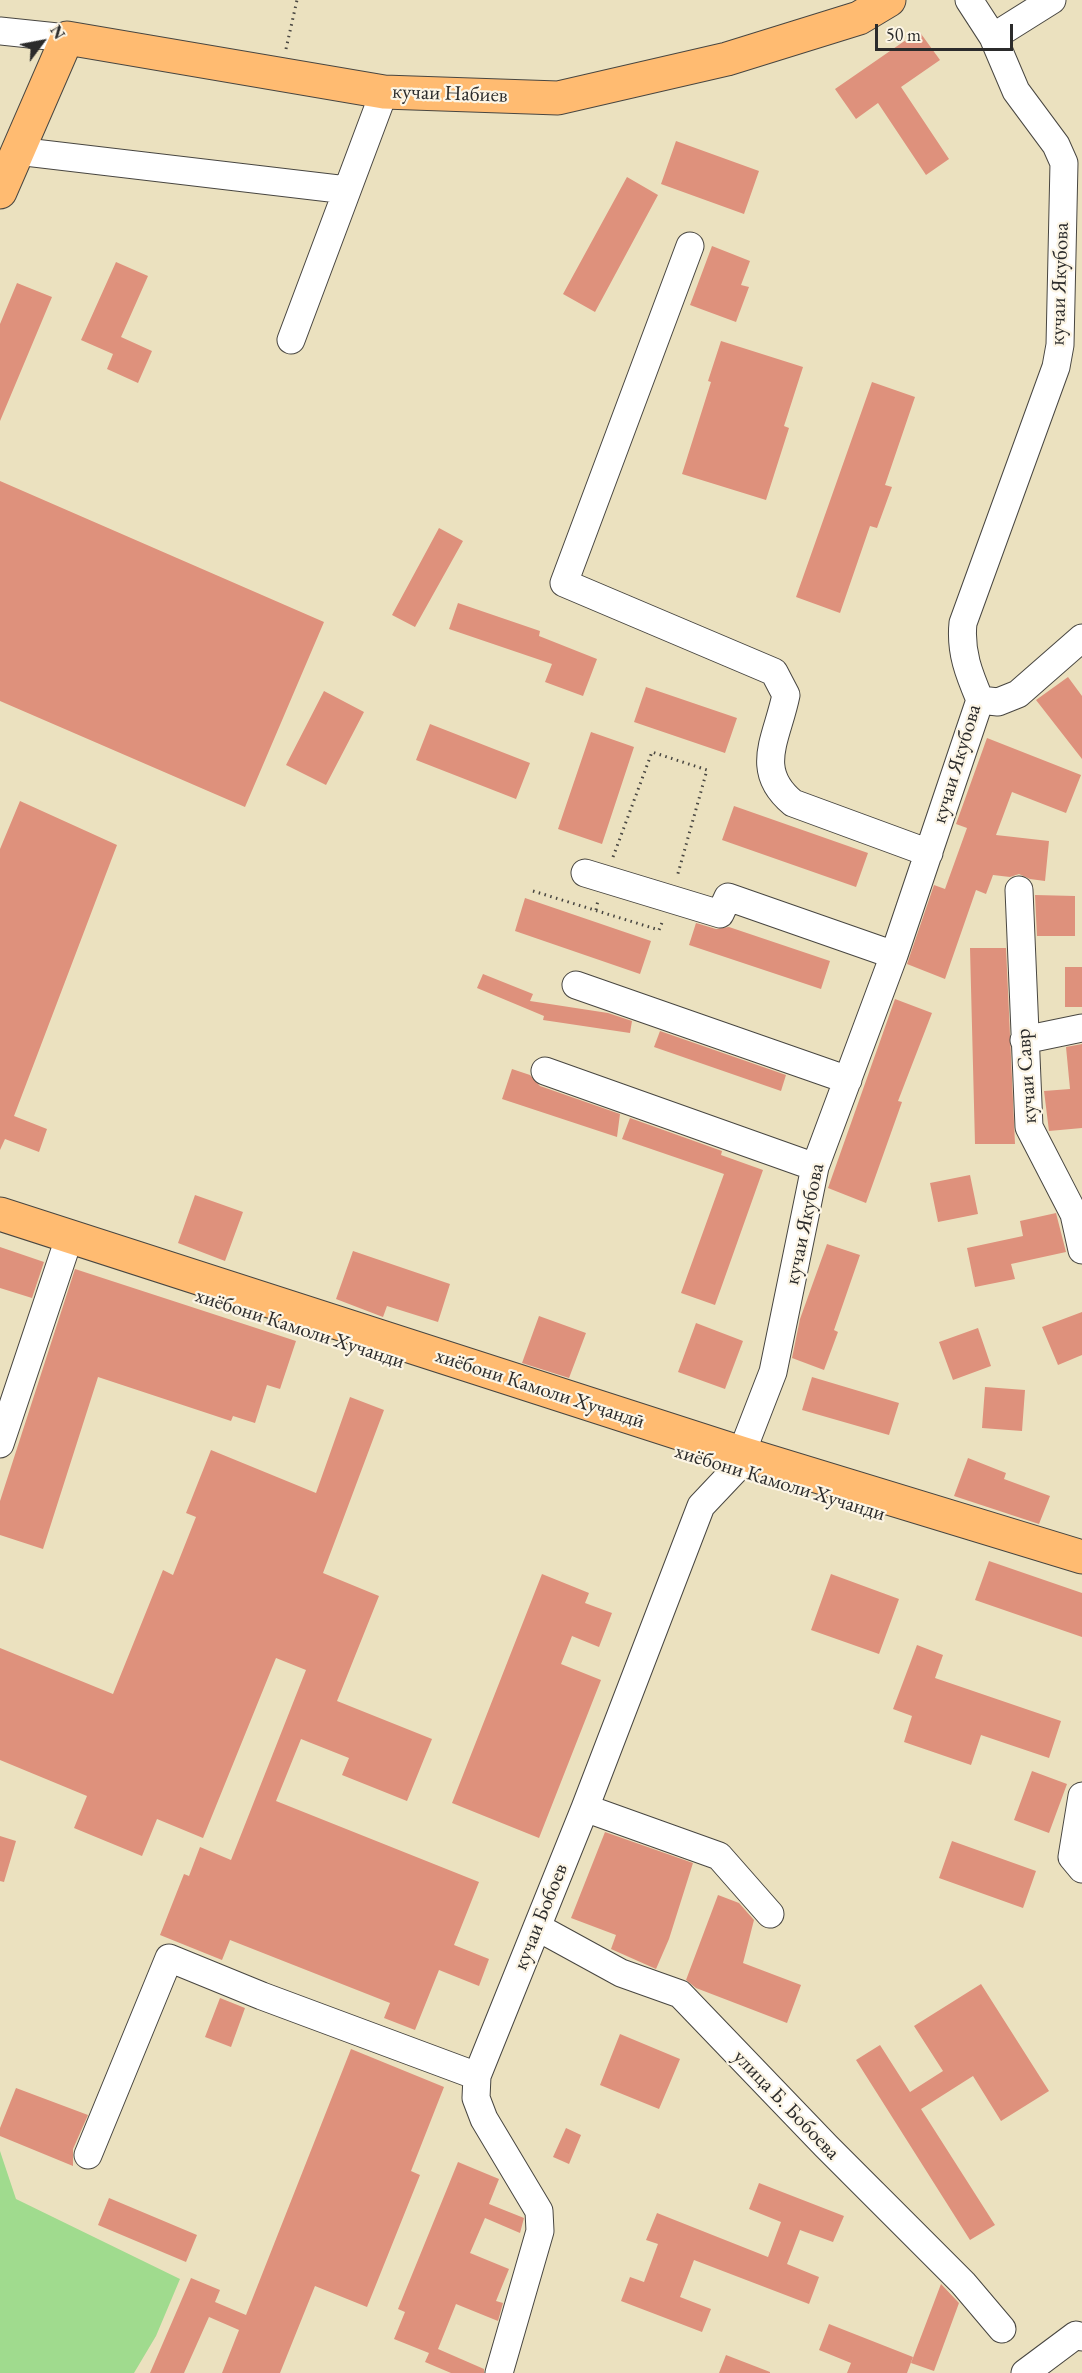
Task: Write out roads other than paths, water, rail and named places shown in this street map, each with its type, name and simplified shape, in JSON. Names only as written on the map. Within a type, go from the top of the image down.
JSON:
[{"type":"main road","name":"кучаи Набиев","points":[[67,38],[384,92],[558,98],[727,59],[859,18],[889,0]]},
{"type":"main road","points":[[0,192],[67,38]]},
{"type":"main road","name":"хиёбони Камоли Хуҷандӣ","points":[[0,1214],[738,1461],[1082,1557]]},
{"type":"main road","name":"хиёбони Камоли Хучанди","points":[[0,1233],[738,1461],[1082,1574]]},
{"type":"street","name":"кучаи Якубова","points":[[738,1461],[773,1372],[815,1167],[894,955],[980,700],[965,666],[961,641],[963,623],[1056,367],[1059,345],[1064,163],[1056,145],[1016,91],[993,37],[969,0]]},
{"type":"street","points":[[993,37],[1052,0]]},
{"type":"street","name":"кучаи Набиев","points":[[0,31],[67,38]]},
{"type":"street","points":[[291,340],[384,92]]},
{"type":"street","points":[[17,151],[347,190]]},
{"type":"street","points":[[690,246],[564,583],[774,672],[786,695],[769,766],[777,790],[793,803],[929,853]]},
{"type":"street","points":[[980,700],[998,702],[1018,694],[1082,638]]},
{"type":"street","points":[[595,876],[720,914],[728,897],[894,955]]},
{"type":"street","name":"кучаи Савр","points":[[1019,891],[1029,1127],[1033,1140],[1078,1213],[1082,1250]]},
{"type":"street","points":[[576,985],[848,1080]]},
{"type":"street","points":[[1024,1040],[1082,1028]]},
{"type":"street","points":[[545,1071],[815,1167]]},
{"type":"street","points":[[0,1444],[64,1253]]},
{"type":"street","name":"кучаи Бобоев","points":[[499,2373],[540,2231],[539,2211],[484,2119],[476,2098],[477,2076],[585,1808],[701,1506],[738,1461]]},
{"type":"street","points":[[1082,1796],[1072,1857],[1082,1869]]},
{"type":"street","points":[[585,1808],[719,1856],[770,1914]]},
{"type":"street","name":"улица Б. Бобоева","points":[[537,1927],[621,1973],[680,1994],[963,2283],[1002,2329]]},
{"type":"street","points":[[88,2155],[169,1958],[262,1996],[477,2076]]},
{"type":"street","points":[[1025,2373],[1079,2336]]}]
